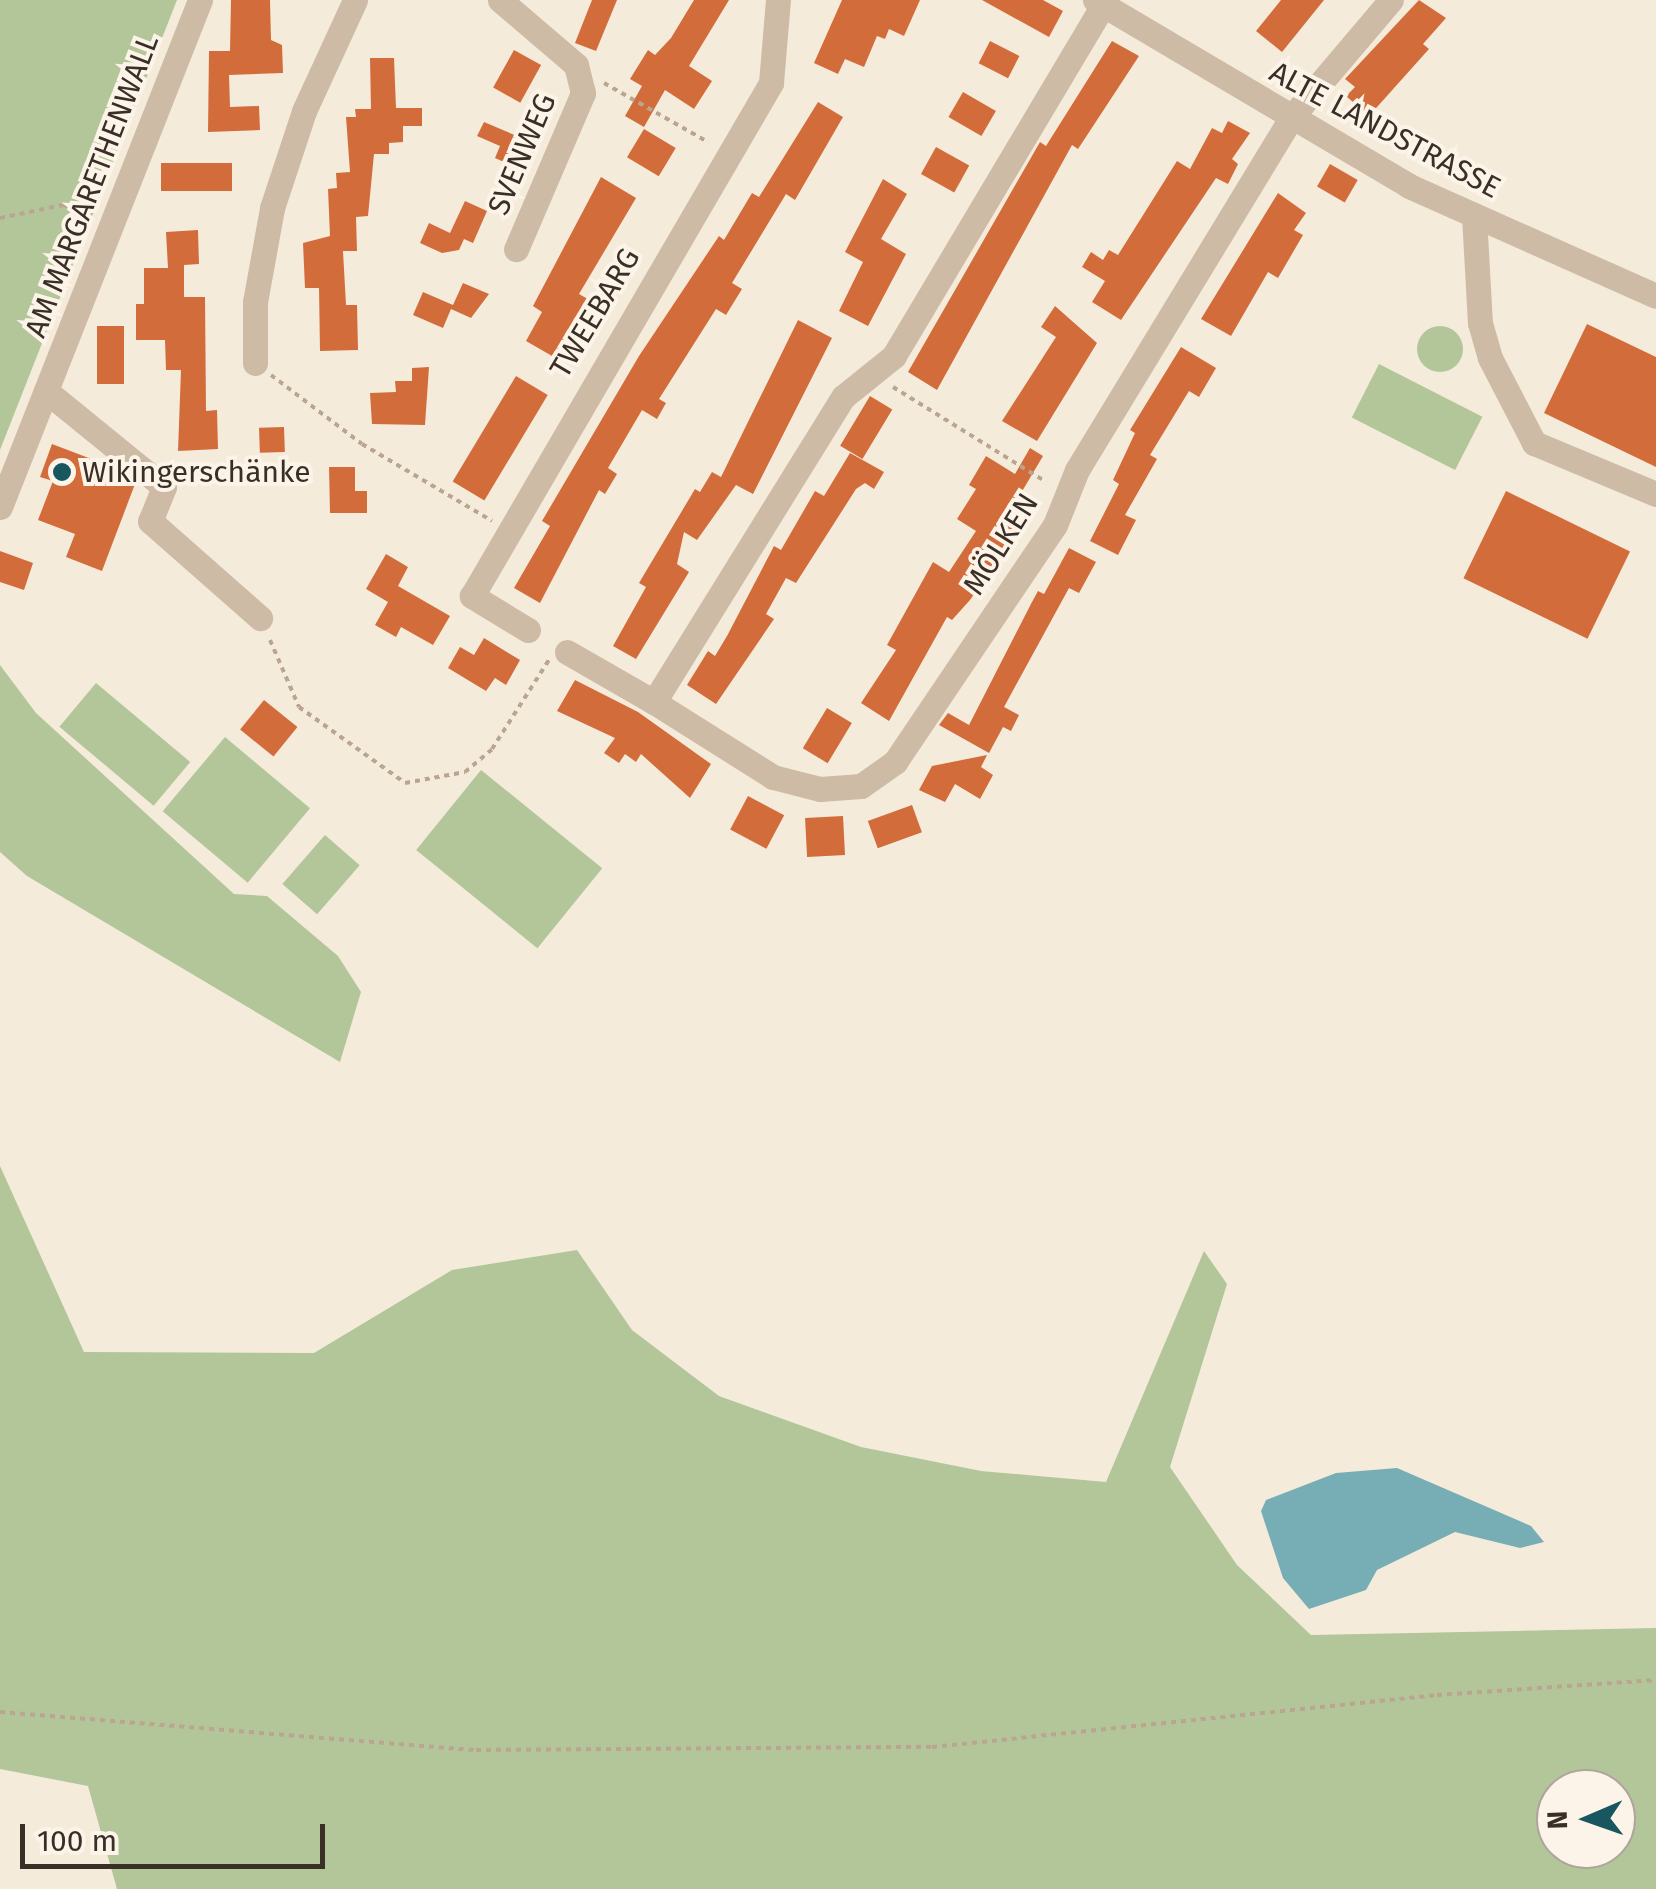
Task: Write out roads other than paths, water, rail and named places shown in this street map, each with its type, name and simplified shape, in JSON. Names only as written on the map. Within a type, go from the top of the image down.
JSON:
[{"type":"street","name":"AM MARGARETHENWALL","points":[[0,507],[200,0]]},
{"type":"street","points":[[255,363],[255,302],[272,208],[304,111],[355,0]]},
{"type":"street","name":"SVENWEG","points":[[500,0],[550,39],[581,77],[574,120],[516,250]]},
{"type":"street","name":"TWEEBARG","points":[[528,630],[472,596],[777,65],[778,0]]},
{"type":"street","name":"MÖLKEN","points":[[562,650],[773,777],[820,789],[860,786],[896,762],[1068,496],[1077,470],[1290,119],[1391,0]]},
{"type":"street","points":[[654,702],[843,397],[868,371],[894,356],[1101,2]]},
{"type":"street","name":"ALTE LANDSTRASSE","points":[[1101,2],[1290,119],[1474,216],[1656,296]]},
{"type":"street","points":[[1474,216],[1480,323],[1490,358],[1534,442],[1656,494]]},
{"type":"street","points":[[46,391],[164,487],[150,521],[260,618]]},
{"type":"water","points":[[1397,1468],[1531,1526],[1544,1542],[1520,1548],[1455,1532],[1377,1570],[1366,1590],[1309,1609],[1283,1578],[1261,1511],[1266,1500],[1336,1473]]},
{"type":"place","name":"Wikingerschänke","points":[[62,472]]}]
